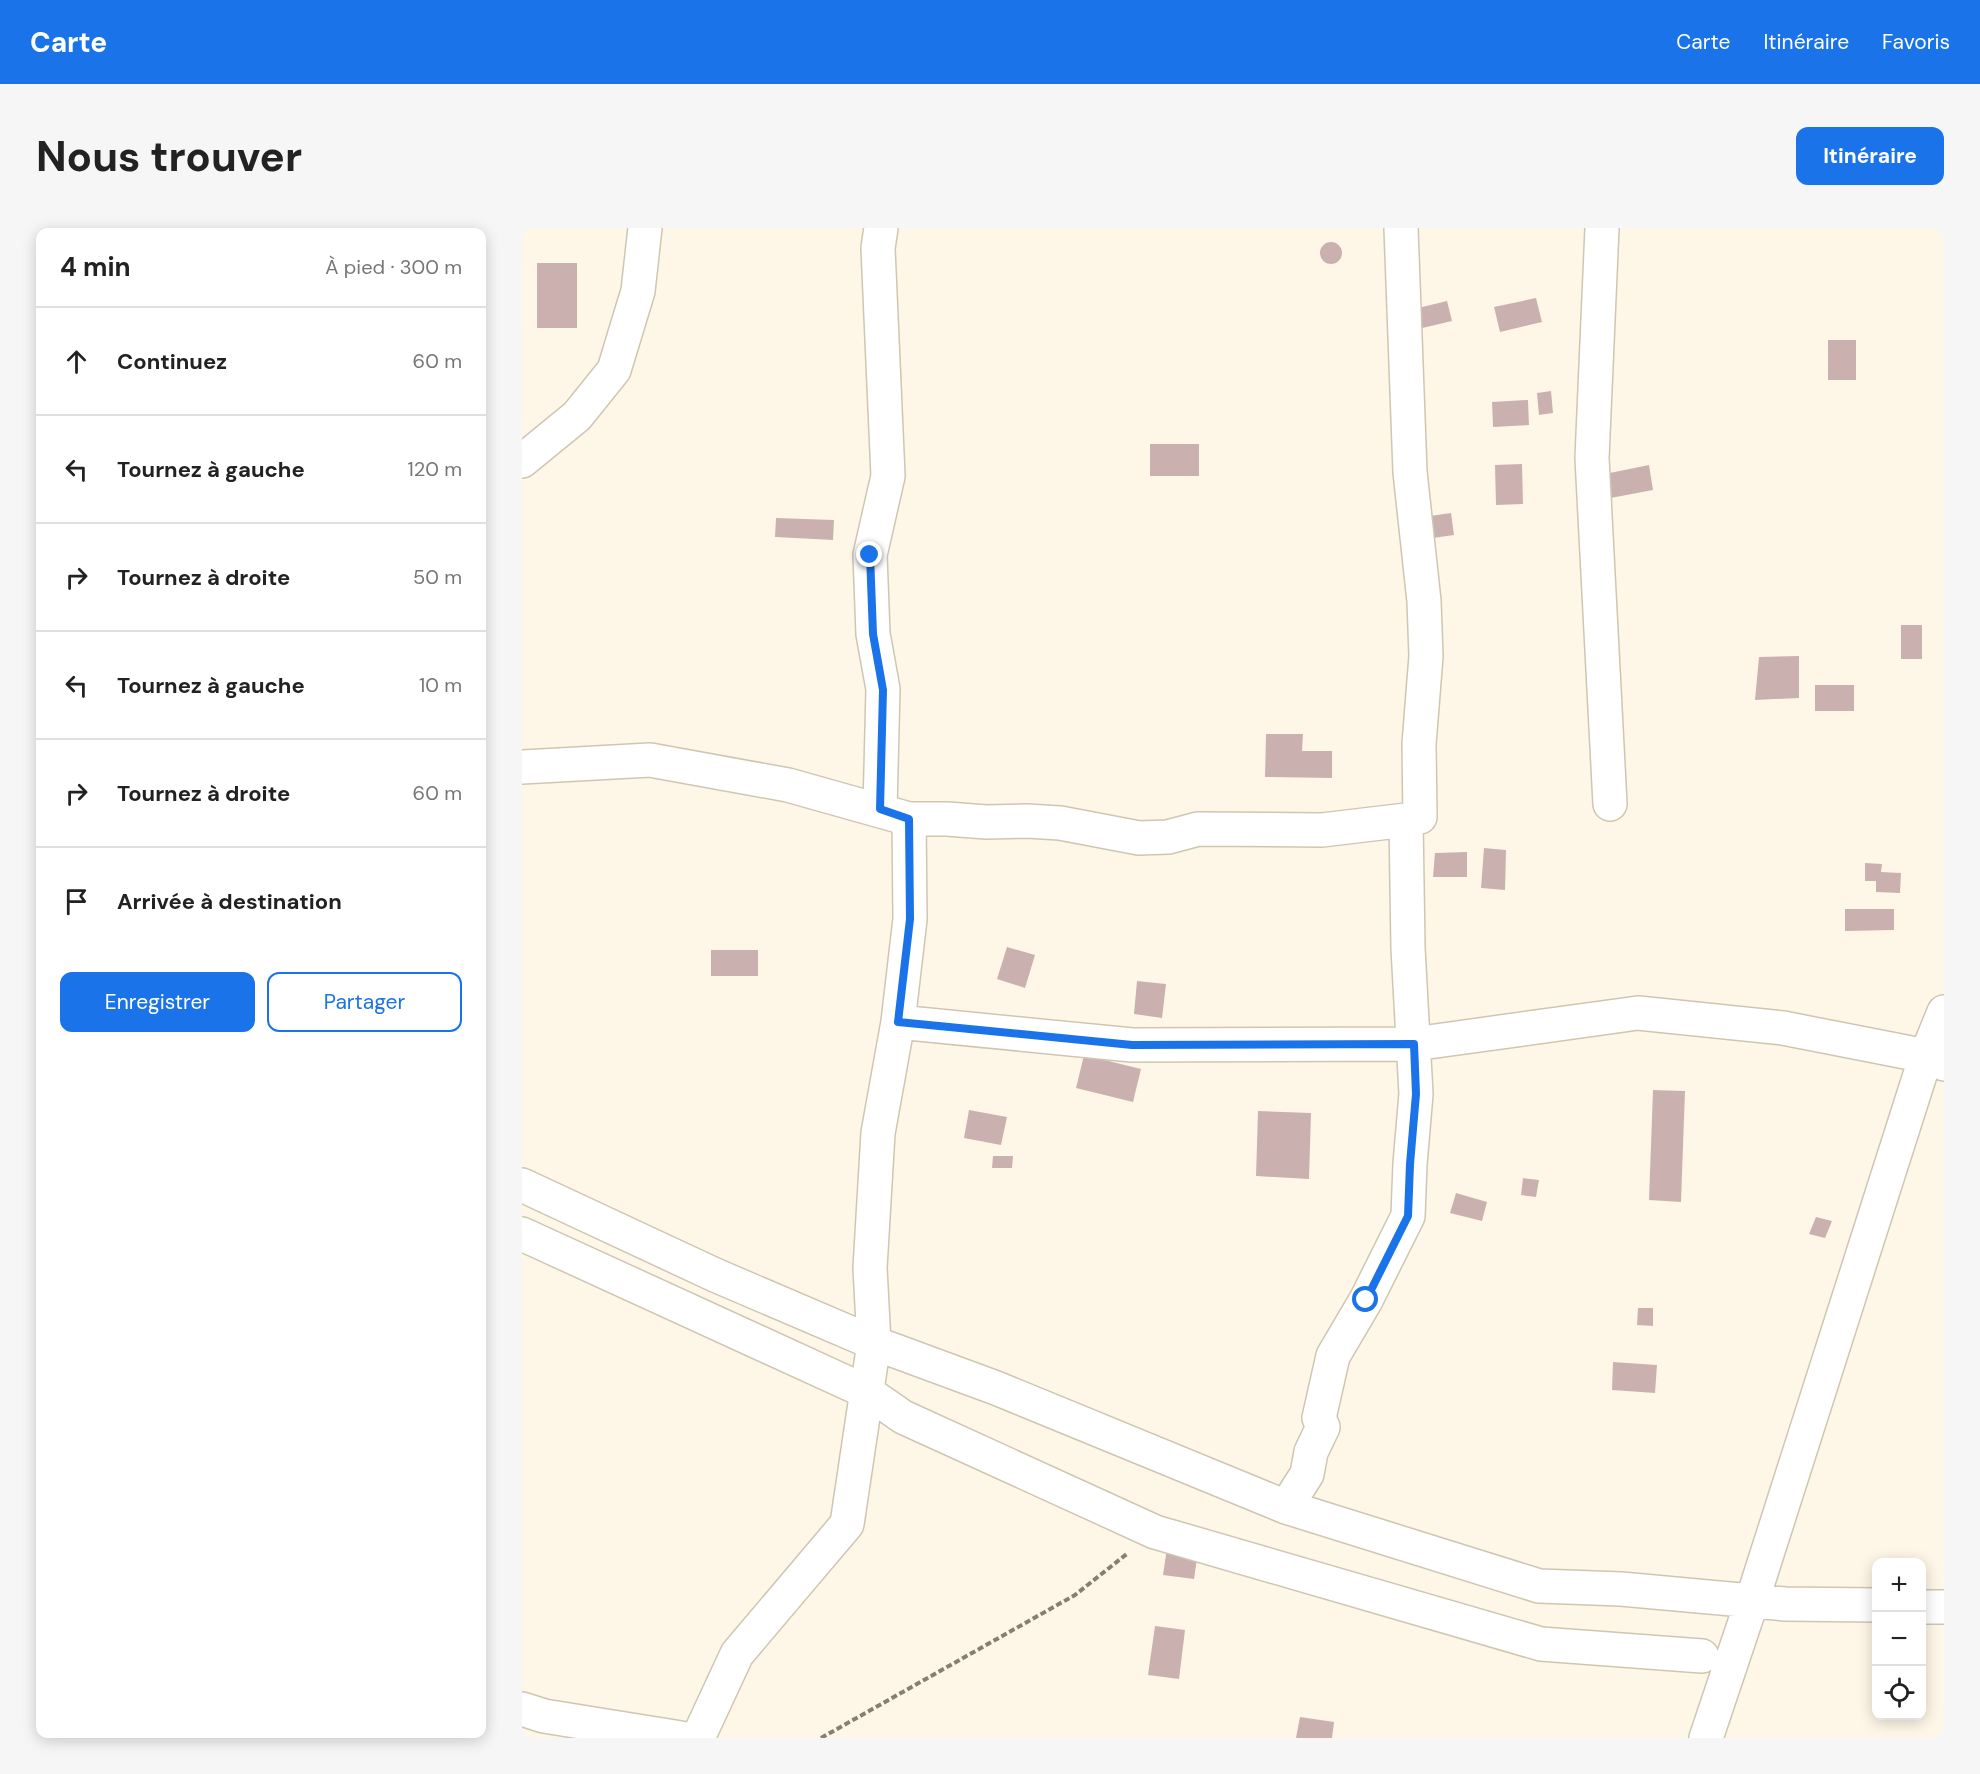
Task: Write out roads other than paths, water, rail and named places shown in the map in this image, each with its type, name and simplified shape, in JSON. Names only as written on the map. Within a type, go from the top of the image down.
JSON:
[{"type":"street","points":[[522,461],[578,416],[614,370],[638,291],[645,228]]},
{"type":"street","points":[[698,1738],[737,1654],[847,1524],[874,1343],[870,1268],[878,1133],[898,1022],[910,919],[894,814],[883,690],[873,634],[870,555],[888,476],[878,248],[880,228]]},
{"type":"street","points":[[1401,228],[1411,482],[1424,601],[1426,656],[1419,744],[1420,817]]},
{"type":"street","points":[[1602,228],[1592,458],[1610,804]]},
{"type":"street","points":[[522,767],[650,760],[788,784],[894,814],[1060,823],[1139,838],[1168,837],[1198,829],[1322,830],[1406,820],[1408,948],[1416,1094],[1408,1216],[1366,1300],[1333,1356],[1319,1418],[1323,1427],[1311,1452],[1308,1474],[1286,1507]]},
{"type":"street","points":[[1706,1738],[1935,1060],[1944,1012]]},
{"type":"street","points":[[898,1022],[1132,1045],[1414,1044],[1638,1013],[1783,1028],[1935,1060]]},
{"type":"street","points":[[522,1185],[715,1275],[874,1343],[996,1389],[1286,1507],[1539,1586],[1621,1589],[1785,1604],[1872,1605]]},
{"type":"street","points":[[522,1234],[867,1392],[903,1417],[1155,1532],[1541,1644],[1702,1656]]},
{"type":"street","points":[[1926,1607],[1944,1607]]},
{"type":"street","points":[[522,1709],[543,1716],[681,1738]]}]
